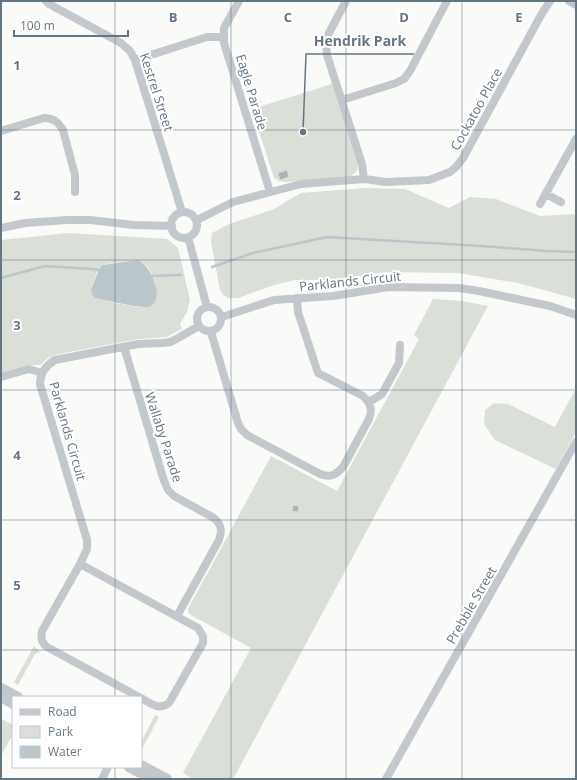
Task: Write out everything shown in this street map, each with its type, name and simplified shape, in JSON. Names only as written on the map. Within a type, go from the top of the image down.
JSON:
[{"type":"street","name":"Kestrel Street","points":[[46,1],[122,43],[130,51],[135,60],[182,212]]},
{"type":"street","points":[[135,60],[207,37],[223,36],[224,28],[239,1]]},
{"type":"street","points":[[346,1],[326,42],[327,55],[362,164],[364,179]]},
{"type":"street","points":[[342,100],[396,83],[404,79],[410,71],[447,1]]},
{"type":"street","name":"Cockatoo Place","points":[[197,220],[233,202],[301,184],[364,179],[386,182],[429,180],[450,172],[463,158],[473,141],[550,1]]},
{"type":"street","points":[[569,1],[576,5]]},
{"type":"street","name":"Eagle Parade","points":[[223,36],[270,192]]},
{"type":"street","points":[[1,131],[44,118],[55,120],[60,124],[76,175],[75,192]]},
{"type":"street","points":[[540,204],[576,139]]},
{"type":"street","points":[[546,194],[561,202]]},
{"type":"street","points":[[182,212],[192,214],[197,220],[196,230],[188,237],[179,236],[174,232],[172,226],[175,216],[182,212]]},
{"type":"street","points":[[1,228],[25,223],[67,220],[90,220],[134,225],[172,226]]},
{"type":"street","points":[[188,237],[207,307]]},
{"type":"street","name":"Parklands Circuit","points":[[222,317],[274,300],[333,296],[389,287],[459,288],[550,306],[576,315]]},
{"type":"street","points":[[211,332],[241,429],[247,434],[320,474],[331,476],[338,473],[343,467],[371,414],[371,408],[369,402],[363,396],[318,373],[298,312],[297,298]]},
{"type":"street","points":[[207,307],[218,310],[222,317],[221,325],[211,332],[204,331],[197,322],[198,314],[207,307]]},
{"type":"street","name":"Parklands Circuit","points":[[136,696],[47,647],[42,642],[42,631],[80,564],[87,549],[87,540],[40,384],[42,373],[50,363],[56,360],[138,344],[171,342],[199,326]]},
{"type":"street","points":[[369,402],[382,394],[399,363],[400,345]]},
{"type":"street","name":"Wallaby Parade","points":[[124,347],[168,490],[174,496],[214,518],[218,521],[222,530],[219,540],[177,616]]},
{"type":"street","points":[[1,377],[29,369],[42,373]]},
{"type":"street","name":"Prebble Street","points":[[386,779],[576,442]]},
{"type":"street","name":"Parklands Circuit","points":[[80,564],[177,616],[201,631],[203,643],[169,703],[162,707],[156,706],[142,699]]},
{"type":"street","points":[[1,688],[16,696]]},
{"type":"street","points":[[1,697],[12,703]]},
{"type":"street","points":[[142,766],[167,779]]},
{"type":"street","points":[[102,779],[108,768]]},
{"type":"street","points":[[131,768],[151,779]]},
{"type":"green space","points":[[332,84],[358,162],[356,171],[353,175],[348,177],[285,182],[279,181],[274,178],[252,109]]},
{"type":"green space","points":[[365,188],[405,189],[449,208],[470,197],[496,199],[540,216],[576,214],[576,299],[518,283],[458,273],[386,272],[330,280],[295,280],[274,285],[238,298],[229,298],[223,295],[220,290],[211,241],[212,233],[229,224],[274,209],[301,193]]},
{"type":"green space","points":[[69,233],[167,239],[178,248],[190,300],[187,312],[180,324],[182,329],[166,337],[138,339],[59,354],[48,358],[40,365],[30,365],[1,373],[1,240]],"holes":[[[137,260],[143,262],[152,273],[156,287],[156,295],[151,306],[139,307],[124,305],[95,298],[92,295],[91,288],[99,267],[106,264]]]},
{"type":"green space","points":[[433,299],[462,301],[488,306],[233,779],[193,779],[183,773],[251,648],[189,614],[188,609],[271,456],[337,491],[419,339],[414,335]]},
{"type":"green space","points":[[576,388],[576,432],[556,469],[495,440],[484,424],[485,410],[494,403],[508,404],[555,427]]},
{"type":"green space","points":[[34,646],[40,652],[35,654],[18,685],[14,682]]},
{"type":"green space","points":[[155,715],[159,717],[142,749],[142,740]]},
{"type":"green space","points":[[1,719],[12,724],[12,736],[1,756]]},
{"type":"water","points":[[137,260],[147,267],[154,282],[157,296],[155,302],[151,306],[141,307],[124,304],[95,298],[92,295],[91,289],[100,267],[103,265]]},
{"type":"building","points":[[287,170],[289,177],[280,180],[278,173]]},
{"type":"building","points":[[293,505],[299,506],[298,512],[292,511]]},
{"type":"waterway","points":[[212,267],[253,253],[327,237],[576,252]]},
{"type":"waterway","points":[[1,278],[45,266],[101,270]]},
{"type":"waterway","points":[[151,276],[181,275]]},
{"type":"place","name":"Hendrik Park","points":[[303,132]]}]
